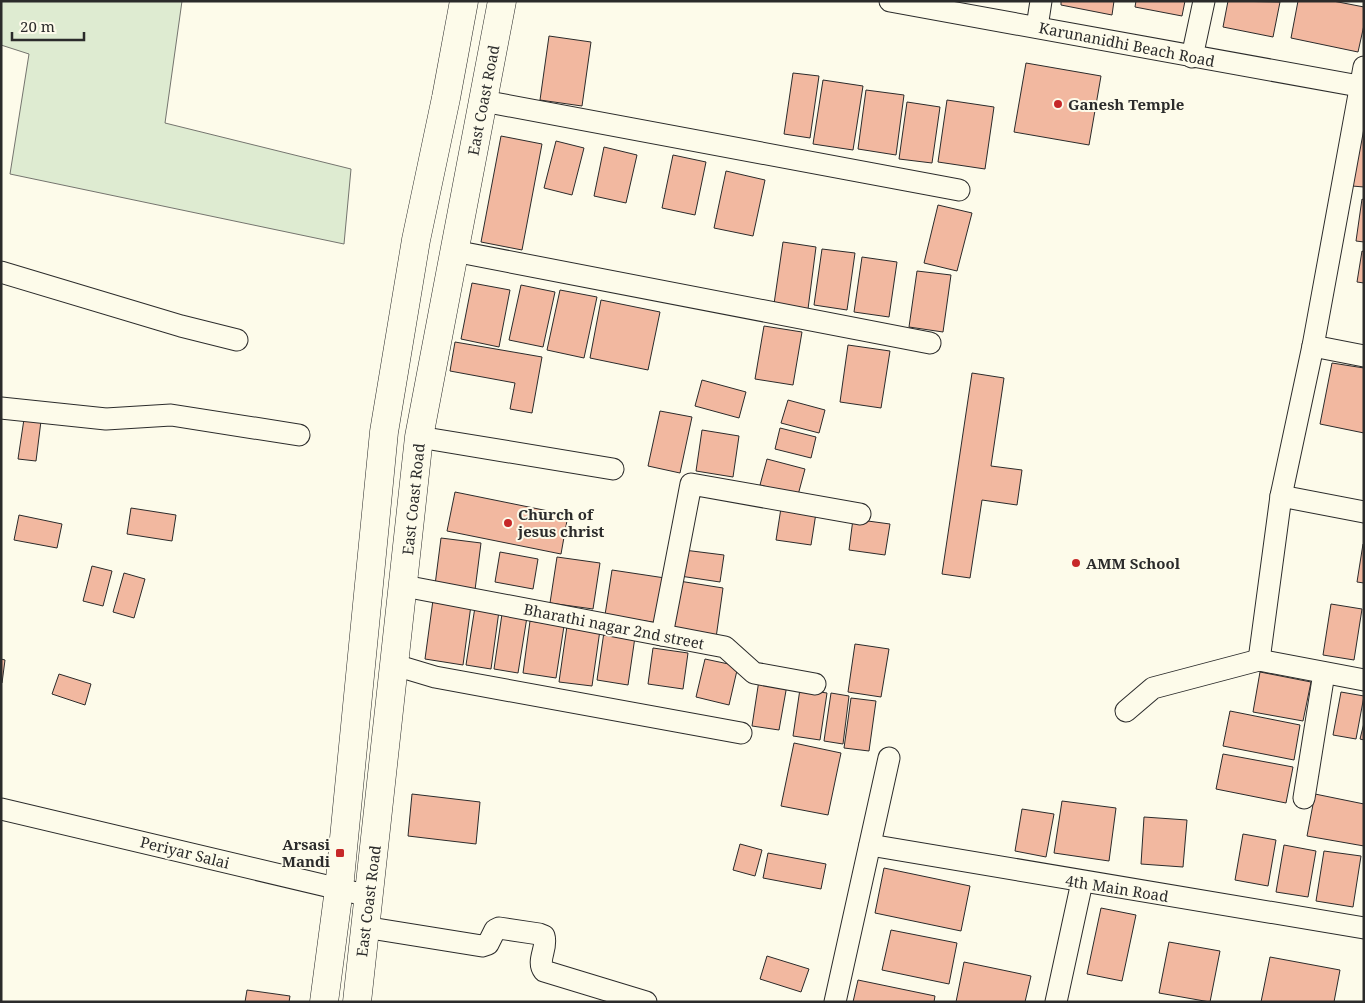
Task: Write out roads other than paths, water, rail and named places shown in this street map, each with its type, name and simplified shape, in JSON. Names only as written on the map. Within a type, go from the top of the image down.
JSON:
[{"type":"main road","name":"East Coast Road","points":[[324,1002],[339,889],[384,432],[416,240],[464,1]]},
{"type":"main road","name":"East Coast Road","points":[[357,1002],[364,927],[396,665],[419,437],[502,1]]},
{"type":"street","name":"Karunanidhi Beach Road","points":[[890,1],[1192,57],[1362,80]]},
{"type":"street","points":[[1037,27],[1041,1]]},
{"type":"street","points":[[1192,57],[1204,1]]},
{"type":"street","points":[[1259,660],[1281,496],[1313,346],[1362,80]]},
{"type":"street","points":[[483,101],[959,190]]},
{"type":"street","points":[[454,251],[930,343]]},
{"type":"street","points":[[1,272],[172,324],[237,340]]},
{"type":"street","points":[[1313,346],[1364,356]]},
{"type":"street","points":[[1,408],[106,420],[171,415],[299,435]]},
{"type":"street","points":[[419,437],[613,469]]},
{"type":"street","points":[[662,635],[691,484],[860,514]]},
{"type":"street","points":[[1281,496],[1364,512]]},
{"type":"street","name":"Bharathi nagar 2nd street","points":[[404,586],[725,647],[754,673],[816,684]]},
{"type":"street","points":[[1126,711],[1153,688],[1259,660],[1364,680]]},
{"type":"street","points":[[396,665],[435,677],[741,733]]},
{"type":"street","points":[[1304,798],[1324,673]]},
{"type":"street","points":[[835,1002],[889,758]]},
{"type":"street","name":"Periyar Salai","points":[[1,808],[369,896]]},
{"type":"street","name":"4th Main Road","points":[[870,845],[1364,928]]},
{"type":"street","points":[[1056,1002],[1082,882]]},
{"type":"street","points":[[364,927],[482,946],[488,944],[495,930],[499,928],[539,934],[544,936],[545,940],[541,965],[544,971],[646,1002]]},
{"type":"place","name":"Ganesh Temple","points":[[1058,104]]},
{"type":"place","name":"Church of jesus christ","points":[[508,523]]},
{"type":"place","name":"AMM School","points":[[1076,563]]},
{"type":"place","name":"Arsasi Mandi","points":[[340,853]]}]
